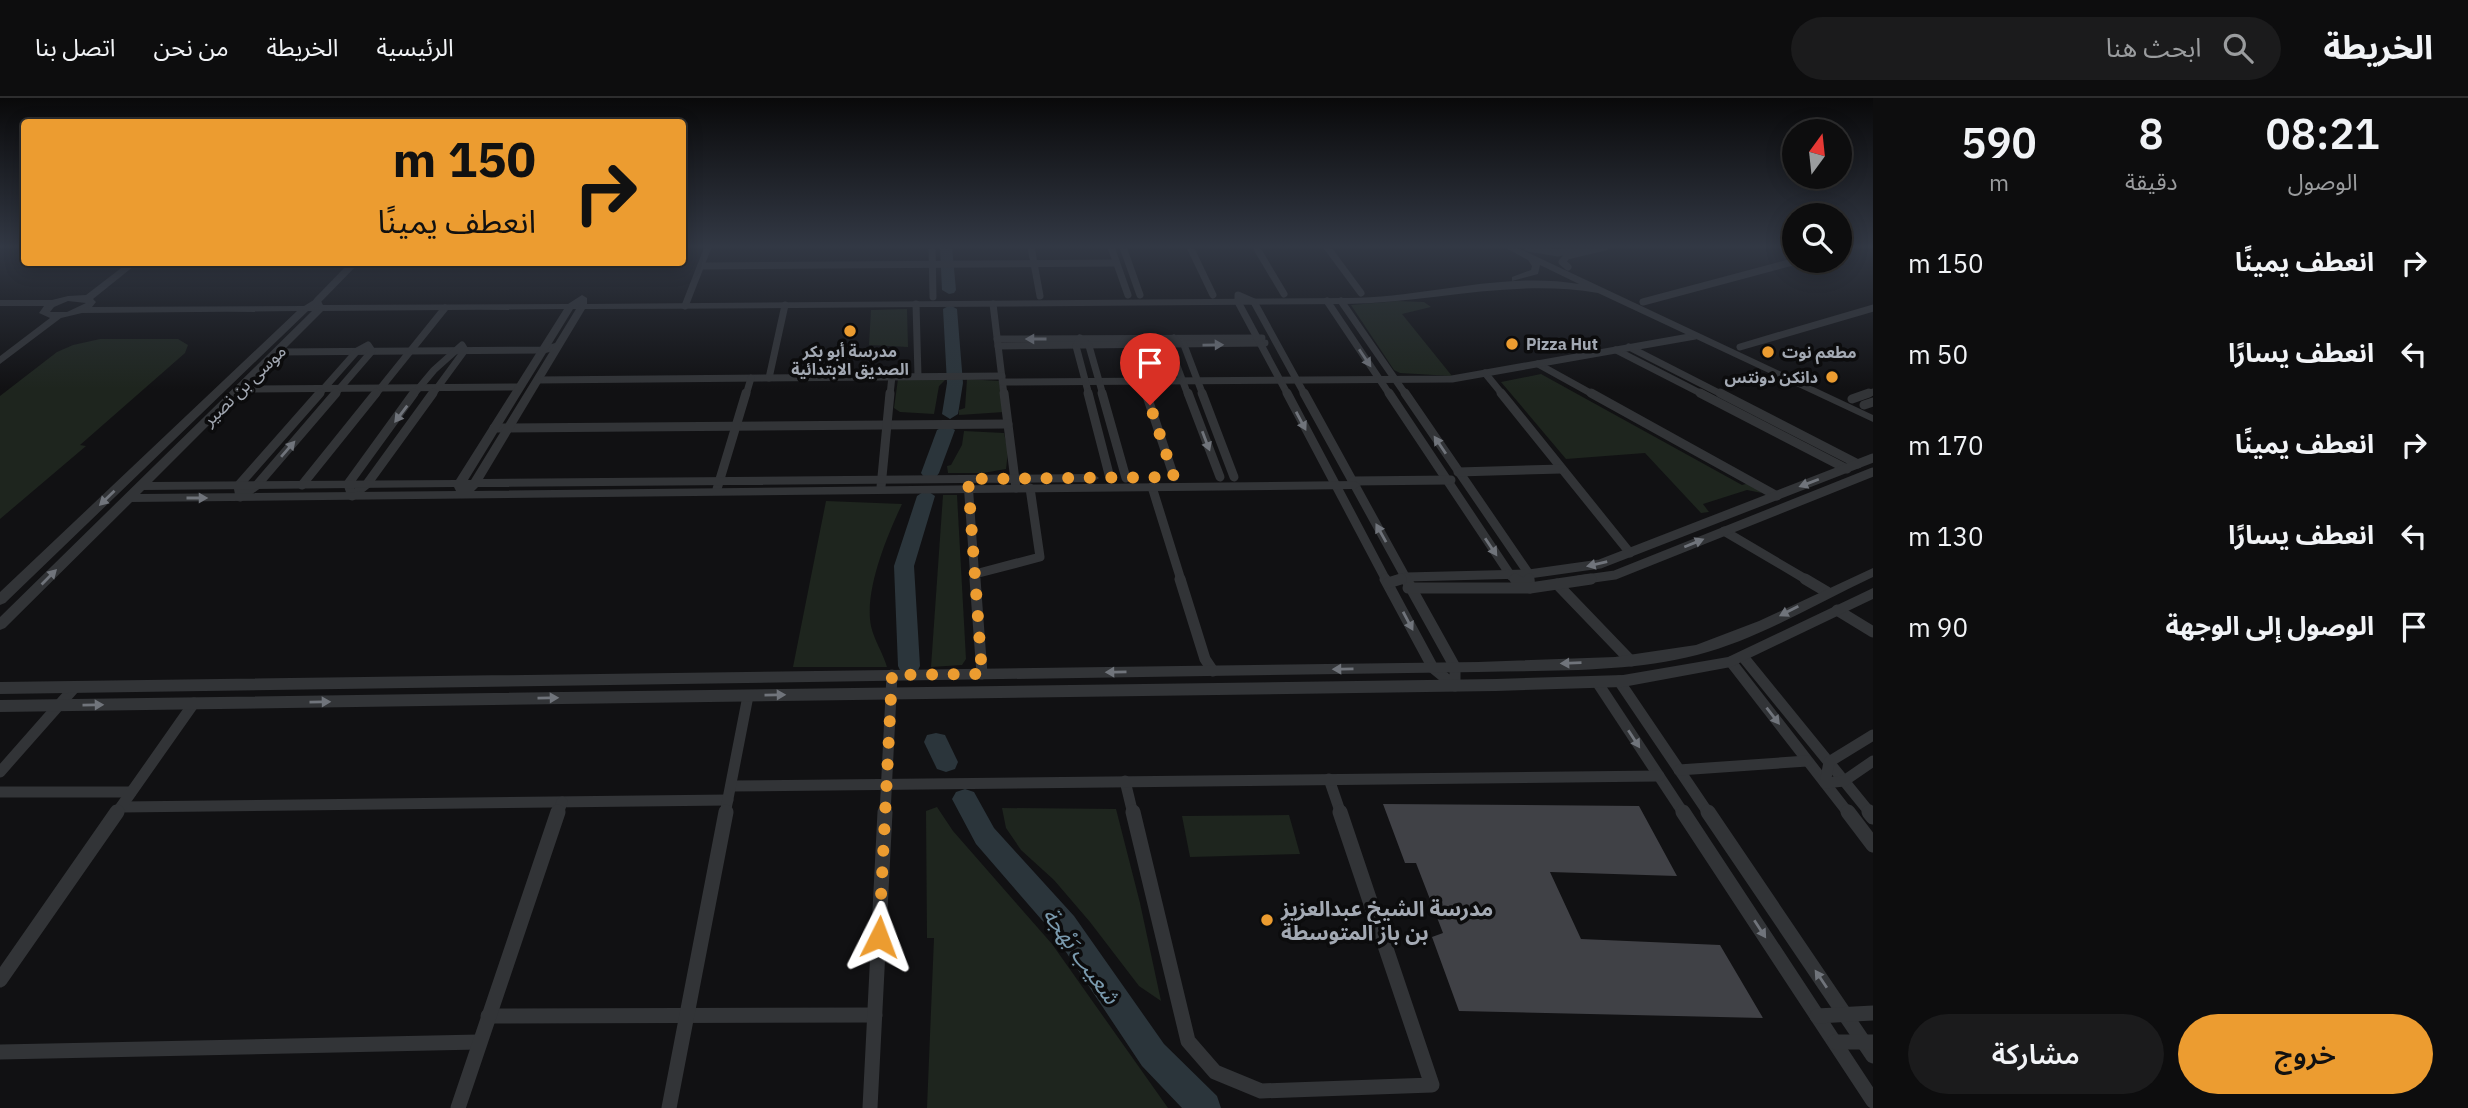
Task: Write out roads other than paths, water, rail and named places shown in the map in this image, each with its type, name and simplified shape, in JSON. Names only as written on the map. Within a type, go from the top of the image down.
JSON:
[{"type":"street","points":[[0,303],[55,303],[77,294]]},
{"type":"street","points":[[81,310],[97,294]]},
{"type":"street","points":[[319,305],[328,294]]},
{"type":"street","points":[[687,302],[690,294]]},
{"type":"street","points":[[687,302],[785,305],[993,304],[1238,298],[1282,294]]},
{"type":"street","points":[[319,305],[1128,295],[1213,295],[1254,302],[1394,300],[1443,294]]},
{"type":"street","points":[[1607,294],[1873,419]]},
{"type":"street","points":[[1626,294],[1870,405]]},
{"type":"street","points":[[1643,302],[1672,294]]},
{"type":"street","points":[[72,298],[89,301],[445,308],[570,307],[582,303]]},
{"type":"street","points":[[1238,298],[1433,668],[1455,686]]},
{"type":"street","points":[[1327,301],[1511,576],[1530,588]]},
{"type":"street","points":[[1341,301],[1529,574],[1530,588]]},
{"type":"street","points":[[1254,302],[1455,667],[1455,686]]},
{"type":"street","points":[[0,348],[55,303]]},
{"type":"street","points":[[461,489],[520,387],[582,303]]},
{"type":"street","points":[[916,304],[918,376]]},
{"type":"street","points":[[993,304],[1015,484]]},
{"type":"street","name":"موسى بن نصير","points":[[0,600],[305,309],[319,305]]},
{"type":"street","name":"موسى بن نصير","points":[[0,625],[280,349],[319,305]]},
{"type":"street","points":[[769,378],[785,305]]},
{"type":"street","points":[[475,483],[538,380],[549,346],[570,307]]},
{"type":"street","points":[[302,485],[445,308]]},
{"type":"street","points":[[1740,347],[1873,308]]},
{"type":"street","points":[[0,361],[58,316],[81,310],[305,309]]},
{"type":"street","points":[[0,310],[45,312],[58,316]]},
{"type":"street","points":[[538,380],[892,376],[964,376],[1086,382],[1378,377],[1452,379],[1695,335]]},
{"type":"street","points":[[1078,342],[1089,346],[1275,340]]},
{"type":"street","points":[[998,342],[1259,341]]},
{"type":"street","points":[[1078,342],[1110,478]]},
{"type":"street","points":[[1172,342],[1183,381],[1220,477]]},
{"type":"street","points":[[1130,345],[1174,477]]},
{"type":"street","points":[[1184,345],[1234,477]]},
{"type":"street","points":[[280,349],[549,346]]},
{"type":"street","points":[[1089,346],[1126,478]]},
{"type":"street","points":[[1629,347],[1858,464]]},
{"type":"street","points":[[280,349],[357,351],[370,348]]},
{"type":"street","points":[[257,485],[340,388],[370,348]]},
{"type":"street","points":[[413,348],[453,351],[463,348]]},
{"type":"street","points":[[367,484],[438,388],[463,348]]},
{"type":"street","points":[[1615,350],[1847,468]]},
{"type":"street","points":[[239,491],[357,351]]},
{"type":"street","points":[[350,490],[421,388],[453,351]]},
{"type":"street","points":[[1538,363],[1777,496]]},
{"type":"street","points":[[1485,373],[1630,553]]},
{"type":"street","points":[[882,485],[892,376]]},
{"type":"street","points":[[718,486],[751,378]]},
{"type":"street","points":[[240,389],[520,387]]},
{"type":"street","points":[[1852,399],[1873,392]]},
{"type":"street","points":[[494,428],[1008,424]]},
{"type":"street","points":[[1388,583],[1406,577],[1511,576],[1601,564],[1873,458]]},
{"type":"street","points":[[129,498],[239,491],[1015,484],[1174,477],[1447,480],[1461,476],[1562,469]]},
{"type":"street","points":[[1388,583],[1412,589],[1530,588],[1615,575],[1873,472]]},
{"type":"street","points":[[1858,478],[1873,485]]},
{"type":"street","points":[[1015,484],[1030,488],[1152,487],[1333,480]]},
{"type":"street","points":[[141,486],[239,491],[257,485],[302,485],[350,490],[367,484],[461,489],[475,483],[718,486]]},
{"type":"street","points":[[968,484],[982,674]]},
{"type":"street","points":[[1152,487],[1205,659],[1213,671]]},
{"type":"street","points":[[975,574],[1040,557],[1030,488]]},
{"type":"street","points":[[1724,531],[1826,592]]},
{"type":"street","points":[[0,688],[1433,668],[1631,661],[1696,650],[1742,635],[1826,592],[1873,572]]},
{"type":"street","points":[[1557,584],[1631,661]]},
{"type":"street","points":[[0,706],[1455,686],[1619,681],[1738,660],[1873,593]]},
{"type":"street","points":[[1836,610],[1873,632]]},
{"type":"street","points":[[1738,660],[1807,761],[1873,845]]},
{"type":"street","points":[[1738,660],[1829,762],[1873,817]]},
{"type":"street","points":[[870,1108],[892,675]]},
{"type":"street","points":[[1619,681],[1870,1047]]},
{"type":"street","points":[[1597,682],[1873,1101]]},
{"type":"street","points":[[0,772],[75,687]]},
{"type":"street","points":[[669,1108],[748,695]]},
{"type":"street","points":[[0,980],[194,703]]},
{"type":"street","points":[[1825,783],[1829,762],[1873,735]]},
{"type":"street","points":[[1679,770],[1807,761]]},
{"type":"street","points":[[1825,783],[1844,780],[1873,761]]},
{"type":"street","points":[[121,807],[562,802],[887,783],[1659,776]]},
{"type":"street","points":[[1125,781],[1188,1041],[1215,1072],[1261,1091],[1433,1085],[1329,779]]},
{"type":"street","points":[[0,792],[131,792]]},
{"type":"street","points":[[458,1108],[562,802]]},
{"type":"street","points":[[1817,1016],[1873,1013]]},
{"type":"street","points":[[488,1016],[874,1015]]},
{"type":"street","points":[[0,1052],[479,1042]]},
{"type":"street","points":[[1835,1042],[1870,1047]]},
{"type":"waterway","name":"شعيب بَهْجة","points":[[950,309],[955,383],[950,414]]},
{"type":"waterway","name":"شعيب بَهْجة","points":[[930,473],[946,430]]},
{"type":"waterway","name":"شعيب بَهْجة","points":[[909,666],[904,566],[926,496]]},
{"type":"waterway","name":"شعيب بَهْجة","points":[[936,742],[946,762]]},
{"type":"waterway","name":"شعيب بَهْجة","points":[[965,799],[985,836],[1064,925],[1153,1055],[1205,1108]]},
{"type":"place","name":"مدرسة أبو بكر الصديق الابتدائية","points":[[850,331]]},
{"type":"place","name":"Pizza Hut","points":[[1512,344]]},
{"type":"place","name":"مطعم نوت","points":[[1768,352]]},
{"type":"place","name":"دانكن دونتس","points":[[1832,377]]},
{"type":"place","name":"مدرسة الشيخ عبدالعزيز بن باز المتوسطة","points":[[1267,920]]}]
